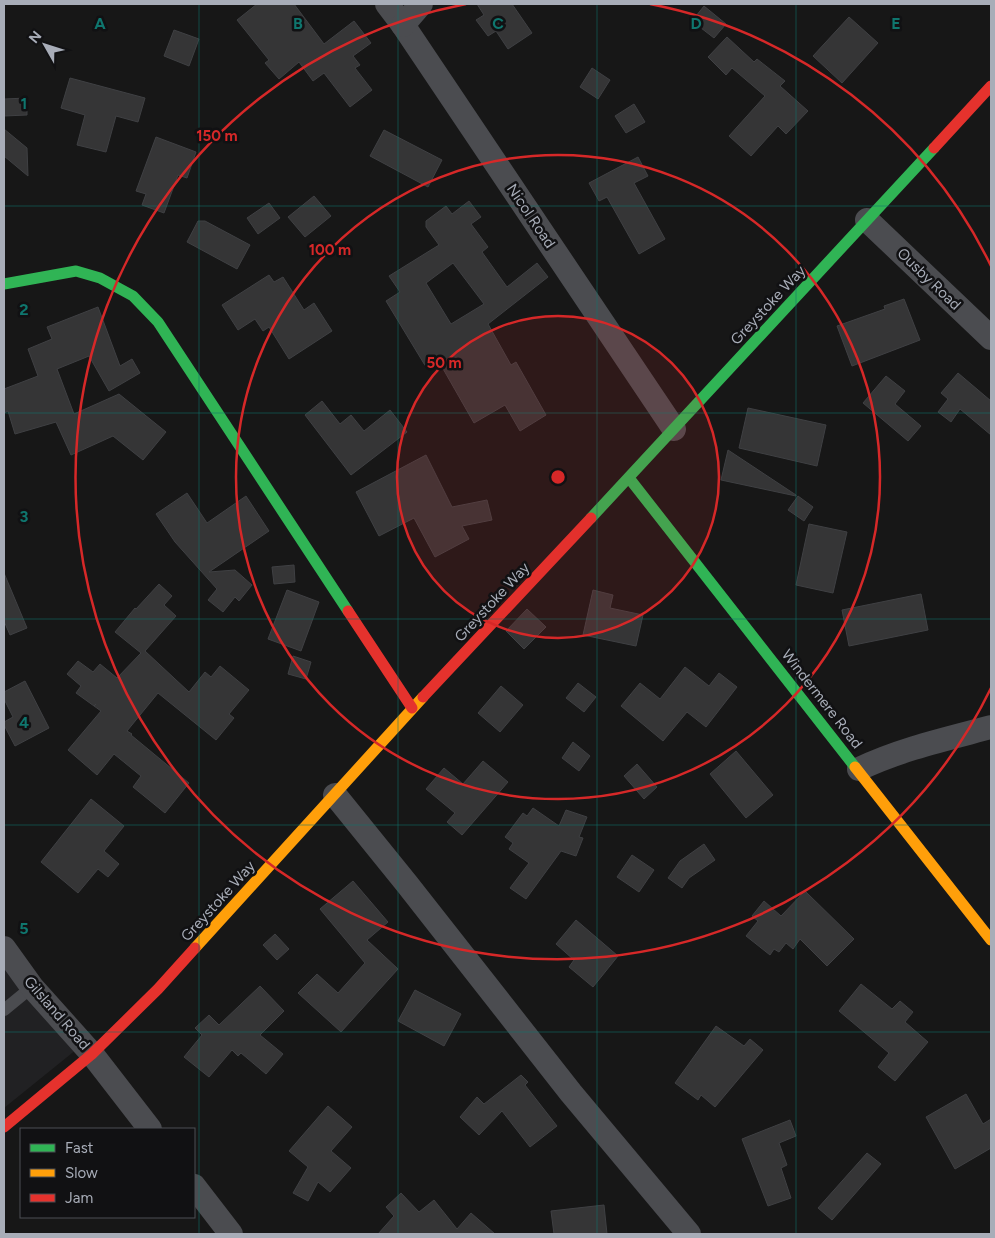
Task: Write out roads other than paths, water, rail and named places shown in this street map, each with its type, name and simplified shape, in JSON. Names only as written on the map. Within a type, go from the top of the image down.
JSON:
[{"type":"street","name":"Nicol Road","points":[[387,4],[403,25],[674,429]]},
{"type":"street","points":[[403,25],[421,4]]},
{"type":"street","name":"Greystoke Way","points":[[4,1127],[92,1054],[158,989],[412,708],[629,478],[991,86]]},
{"type":"street","name":"Ousby Road","points":[[867,220],[991,338]]},
{"type":"street","points":[[4,284],[76,271],[100,278],[133,296],[152,315],[412,708]]},
{"type":"street","name":"Windermere Road","points":[[629,478],[859,769],[898,822],[991,940]]},
{"type":"street","points":[[859,769],[882,758],[913,748],[991,727]]},
{"type":"street","points":[[335,795],[571,1093],[690,1234]]},
{"type":"street","name":"Gilsland Road","points":[[4,948],[32,987],[92,1054],[149,1128]]},
{"type":"street","points":[[195,1187],[231,1234]]},
{"type":"lane","points":[[4,1010],[32,987]]}]
